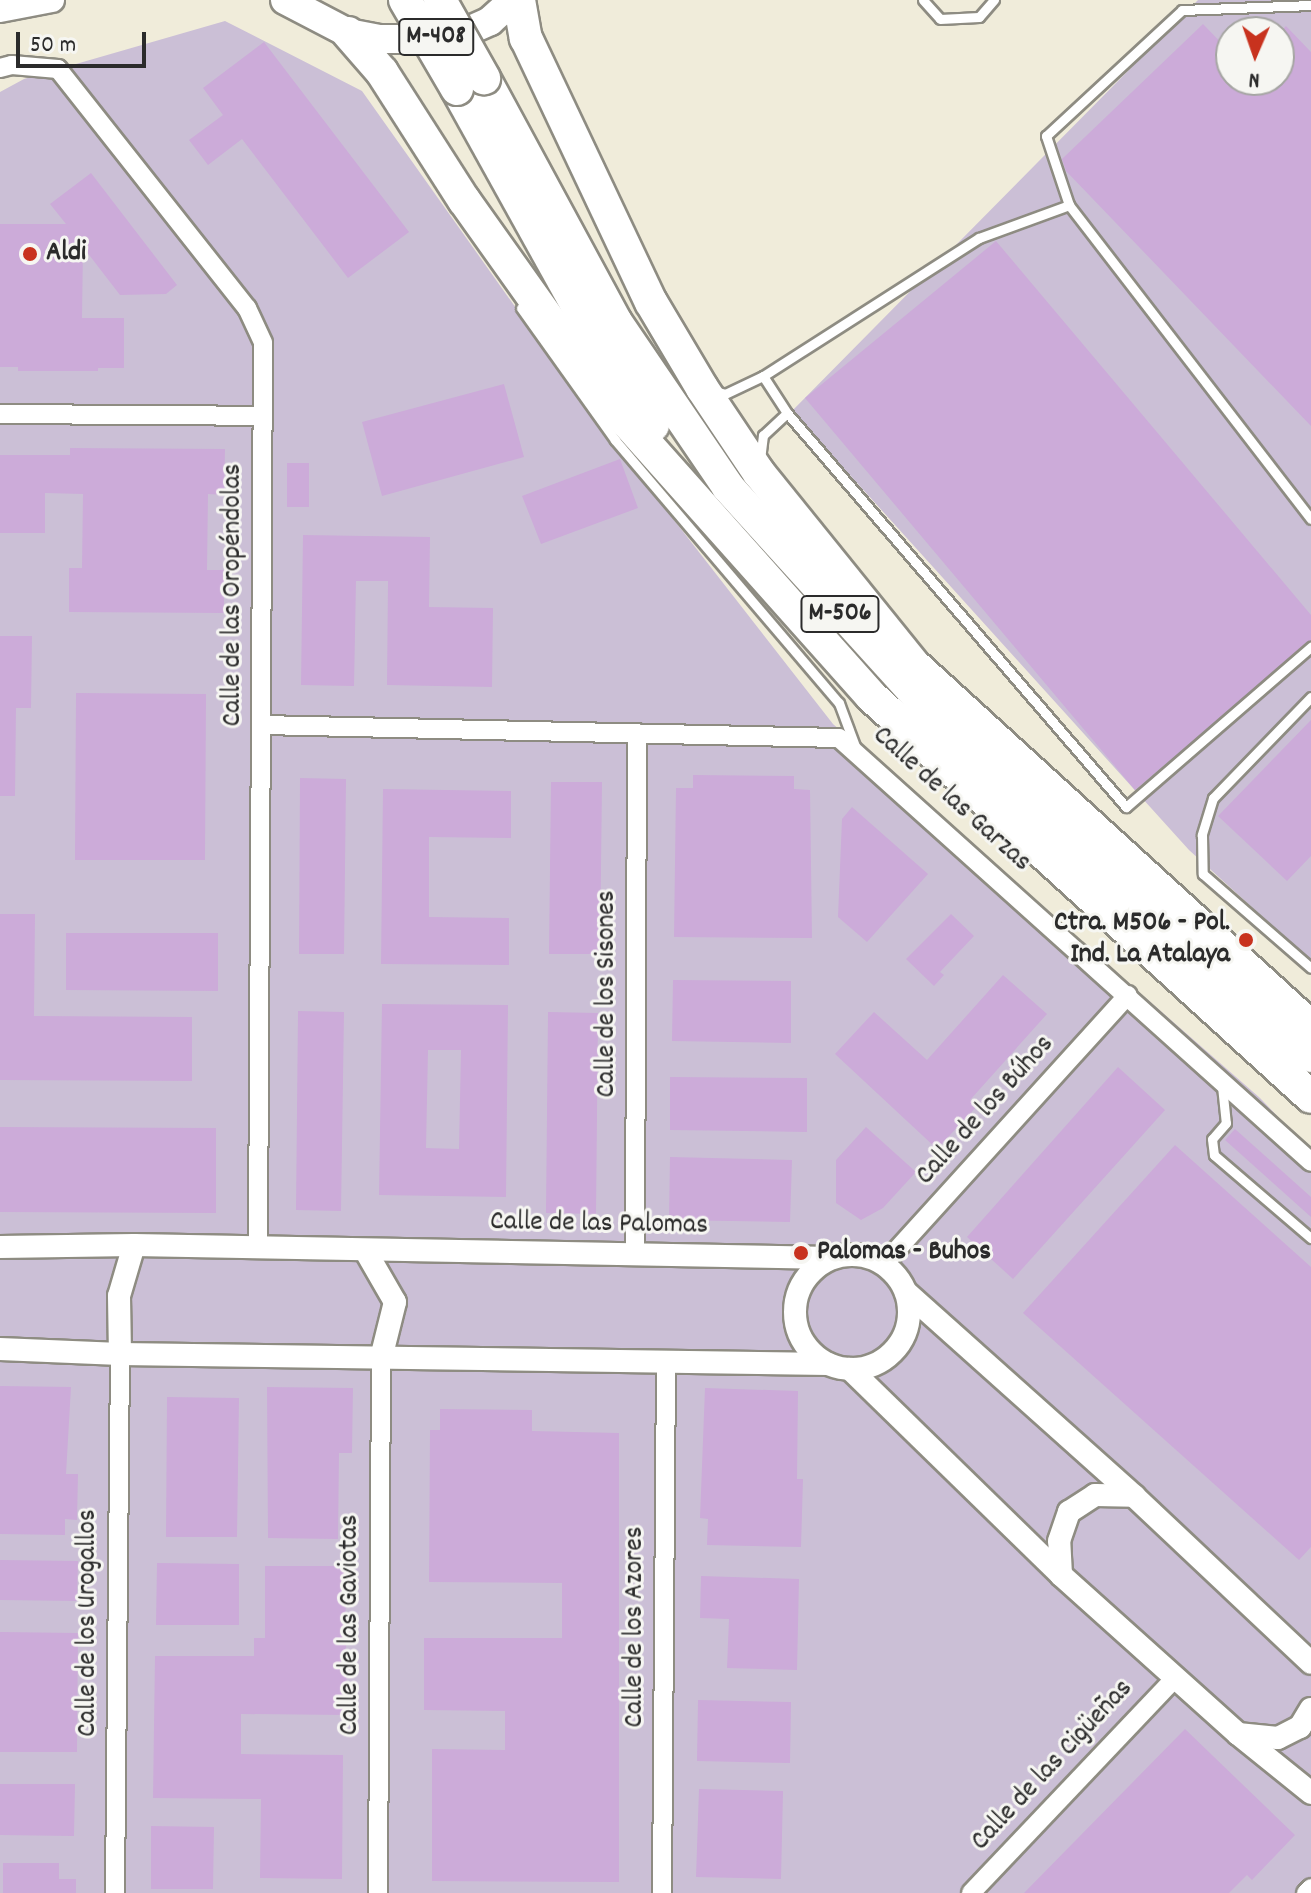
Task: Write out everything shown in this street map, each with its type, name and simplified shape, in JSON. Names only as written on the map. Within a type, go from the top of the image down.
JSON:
[{"type":"highway","name":"M-506","points":[[405,0],[470,84],[616,322],[728,487],[932,712],[1311,1056]]},
{"type":"highway","name":"M-506","points":[[440,0],[470,84],[594,336],[731,538],[871,696],[1311,1097]]},
{"type":"highway","points":[[516,0],[526,38],[651,302],[702,388],[759,473],[913,664],[1311,1027]]},
{"type":"highway","points":[[348,33],[382,72],[464,200],[602,394],[731,538]]},
{"type":"highway","points":[[1239,1033],[1273,1078],[1311,1117]]},
{"type":"main road","points":[[0,10],[52,0]]},
{"type":"main road","name":"M-408","points":[[285,0],[348,33],[379,39],[446,36],[490,21],[516,0]]},
{"type":"street","name":"Calle de las Oropéndolas","points":[[0,68],[12,65],[58,69],[247,308],[263,343],[258,1248]]},
{"type":"street","points":[[0,414],[263,416]]},
{"type":"street","name":"Calle de las Garzas","points":[[262,725],[839,738],[1311,1162]]},
{"type":"street","name":"Calle de los Sisones","points":[[635,1255],[637,733]]},
{"type":"street","points":[[1150,878],[1311,1016]]},
{"type":"street","name":"Calle de los Búhos","points":[[884,1264],[1128,995]]},
{"type":"street","points":[[120,1354],[119,1296],[134,1245]]},
{"type":"street","name":"Calle de las Palomas","points":[[0,1247],[134,1245],[832,1258]]},
{"type":"street","points":[[365,1250],[395,1302],[381,1358]]},
{"type":"street","points":[[1311,1663],[1134,1496],[906,1292],[884,1264],[850,1255],[832,1258],[815,1268],[803,1282],[796,1300],[795,1320],[801,1338],[812,1353],[839,1367],[1175,1678],[1311,1793]]},
{"type":"street","points":[[0,1349],[120,1354],[868,1367],[885,1359],[899,1346],[907,1329],[910,1310],[906,1292]]},
{"type":"street","name":"Calle de los Urogallos","points":[[115,1893],[120,1354]]},
{"type":"street","name":"Calle de las Gaviotas","points":[[378,1893],[381,1358]]},
{"type":"street","name":"Calle de los Azores","points":[[662,1893],[666,1362]]},
{"type":"street","points":[[1061,1575],[1059,1541],[1069,1512],[1095,1495],[1134,1496]]},
{"type":"street","name":"Calle de las Cigüeñas","points":[[971,1893],[1175,1678]]},
{"type":"street","points":[[1238,1734],[1278,1738],[1300,1727],[1311,1709]]},
{"type":"street","points":[[1306,1893],[1311,1888]]},
{"type":"lane","points":[[923,0],[940,19],[979,17],[994,0]]},
{"type":"lane","points":[[1311,5],[1182,10],[1046,136],[1069,205],[1311,519]]},
{"type":"lane","points":[[464,200],[476,240]]},
{"type":"lane","points":[[702,388],[725,394],[763,376],[979,238],[1069,205]]},
{"type":"lane","points":[[512,293],[615,440],[839,703],[859,757]]},
{"type":"lane","points":[[763,376],[787,413],[1126,807],[1311,647]]},
{"type":"lane","points":[[759,473],[763,435],[787,413]]},
{"type":"lane","points":[[1311,697],[1213,798],[1202,835],[1203,874],[1311,968]]},
{"type":"lane","points":[[1220,1079],[1227,1107],[1226,1123],[1212,1139],[1214,1155],[1311,1238]]},
{"type":"shaded area","points":[[1198,0],[1311,0],[1311,961],[1189,850],[792,411]]},
{"type":"shaded area","points":[[225,21],[362,91],[589,411],[833,724],[1260,1098],[1311,1151],[1311,1893],[0,1893],[0,92],[24,79]]},
{"type":"building","points":[[1203,24],[1215,36],[1215,96],[1295,96],[1295,35],[1311,52],[1311,426],[1066,171],[1062,159]]},
{"type":"building","points":[[264,42],[409,232],[348,278],[242,139],[208,165],[189,140],[223,115],[203,88]]},
{"type":"building","points":[[91,173],[177,285],[166,294],[120,295],[83,247],[82,318],[124,318],[124,368],[18,371],[18,367],[0,367],[0,224],[66,224],[50,204]]},
{"type":"building","points":[[996,241],[1311,615],[1311,640],[1135,790],[805,398]]},
{"type":"building","points":[[504,384],[524,457],[382,496],[362,422]]},
{"type":"building","points":[[70,448],[225,449],[224,495],[208,494],[207,570],[224,570],[224,613],[69,612],[69,568],[82,568],[83,494],[45,493],[45,533],[0,533],[0,455],[70,455]]},
{"type":"building","points":[[620,459],[638,508],[541,544],[522,496]]},
{"type":"building","points":[[287,463],[309,463],[309,507],[287,507]]},
{"type":"building","points":[[303,535],[430,537],[429,607],[493,608],[492,687],[387,685],[388,581],[356,581],[354,686],[301,685]]},
{"type":"building","points":[[0,636],[32,636],[31,708],[16,708],[15,796],[0,796]]},
{"type":"building","points":[[76,693],[206,694],[205,860],[75,860]]},
{"type":"building","points":[[1311,720],[1311,856],[1287,881],[1218,816]]},
{"type":"building","points":[[693,775],[794,776],[794,789],[810,790],[812,938],[674,937],[676,788],[693,788]]},
{"type":"building","points":[[300,778],[346,779],[344,954],[299,954]]},
{"type":"building","points":[[551,782],[602,782],[600,954],[549,954]]},
{"type":"building","points":[[383,789],[511,791],[511,838],[429,837],[429,917],[509,918],[509,965],[381,964]]},
{"type":"building","points":[[852,807],[928,874],[867,942],[838,917],[842,819]]},
{"type":"building","points":[[0,914],[35,914],[34,1016],[192,1017],[192,1081],[0,1080]]},
{"type":"building","points":[[951,914],[974,936],[940,972],[944,975],[934,986],[906,959]]},
{"type":"building","points":[[66,933],[218,933],[218,991],[66,990]]},
{"type":"building","points":[[1003,975],[1047,1014],[970,1100],[977,1106],[937,1149],[835,1054],[874,1012],[927,1060]]},
{"type":"building","points":[[673,980],[791,981],[791,1043],[672,1041]]},
{"type":"building","points":[[382,1004],[508,1005],[506,1197],[379,1195]],"holes":[[[428,1050],[461,1050],[459,1149],[426,1148]]]},
{"type":"building","points":[[298,1011],[344,1012],[341,1211],[296,1210]]},
{"type":"building","points":[[548,1012],[598,1013],[596,1214],[546,1213]]},
{"type":"building","points":[[1118,1067],[1165,1110],[1013,1279],[967,1237]]},
{"type":"building","points":[[670,1077],[807,1078],[807,1132],[670,1130]]},
{"type":"building","points":[[0,1127],[216,1128],[216,1213],[0,1212]]},
{"type":"building","points":[[866,1127],[916,1172],[883,1208],[861,1220],[836,1203],[836,1160]]},
{"type":"building","points":[[1235,1129],[1311,1197],[1311,1217],[1225,1140]]},
{"type":"building","points":[[1175,1145],[1311,1267],[1311,1547],[1299,1560],[1023,1313]]},
{"type":"building","points":[[670,1157],[792,1160],[790,1222],[669,1220]]},
{"type":"building","points":[[0,1386],[71,1387],[66,1474],[78,1474],[77,1520],[65,1519],[65,1535],[0,1534]]},
{"type":"building","points":[[267,1387],[353,1388],[352,1453],[339,1453],[338,1539],[268,1538]]},
{"type":"building","points":[[705,1388],[798,1391],[797,1479],[803,1479],[801,1547],[707,1545],[708,1519],[700,1518]]},
{"type":"building","points":[[167,1397],[239,1398],[237,1537],[166,1537]]},
{"type":"building","points":[[440,1409],[532,1410],[532,1431],[619,1433],[619,1882],[432,1881],[432,1749],[505,1750],[505,1711],[424,1710],[424,1638],[562,1638],[562,1583],[429,1582],[430,1430],[440,1430]]},
{"type":"building","points":[[0,1560],[78,1561],[77,1601],[0,1600]]},
{"type":"building","points":[[157,1563],[239,1564],[239,1625],[156,1625]]},
{"type":"building","points":[[265,1566],[345,1566],[347,1715],[241,1714],[241,1754],[343,1755],[342,1879],[260,1878],[261,1799],[153,1798],[155,1656],[254,1656],[254,1638],[265,1638]]},
{"type":"building","points":[[701,1576],[799,1579],[797,1670],[727,1668],[729,1619],[700,1618]]},
{"type":"building","points":[[0,1632],[78,1633],[77,1752],[0,1752]]},
{"type":"building","points":[[698,1700],[791,1702],[790,1763],[697,1761]]},
{"type":"building","points":[[1185,1729],[1295,1835],[1252,1880],[1247,1875],[1229,1893],[1024,1893]]},
{"type":"building","points":[[0,1784],[75,1784],[74,1836],[0,1835]]},
{"type":"building","points":[[699,1789],[783,1791],[781,1879],[696,1877]]},
{"type":"building","points":[[151,1826],[214,1827],[213,1889],[151,1889]]},
{"type":"building","points":[[3,1863],[59,1863],[59,1879],[76,1879],[76,1893],[3,1893]]},
{"type":"place","name":"Aldi","points":[[30,254]]},
{"type":"place","name":"Ctra. M506 - Pol. Ind. La Atalaya","points":[[1246,940]]},
{"type":"place","name":"Palomas - Buhos","points":[[801,1253]]}]
